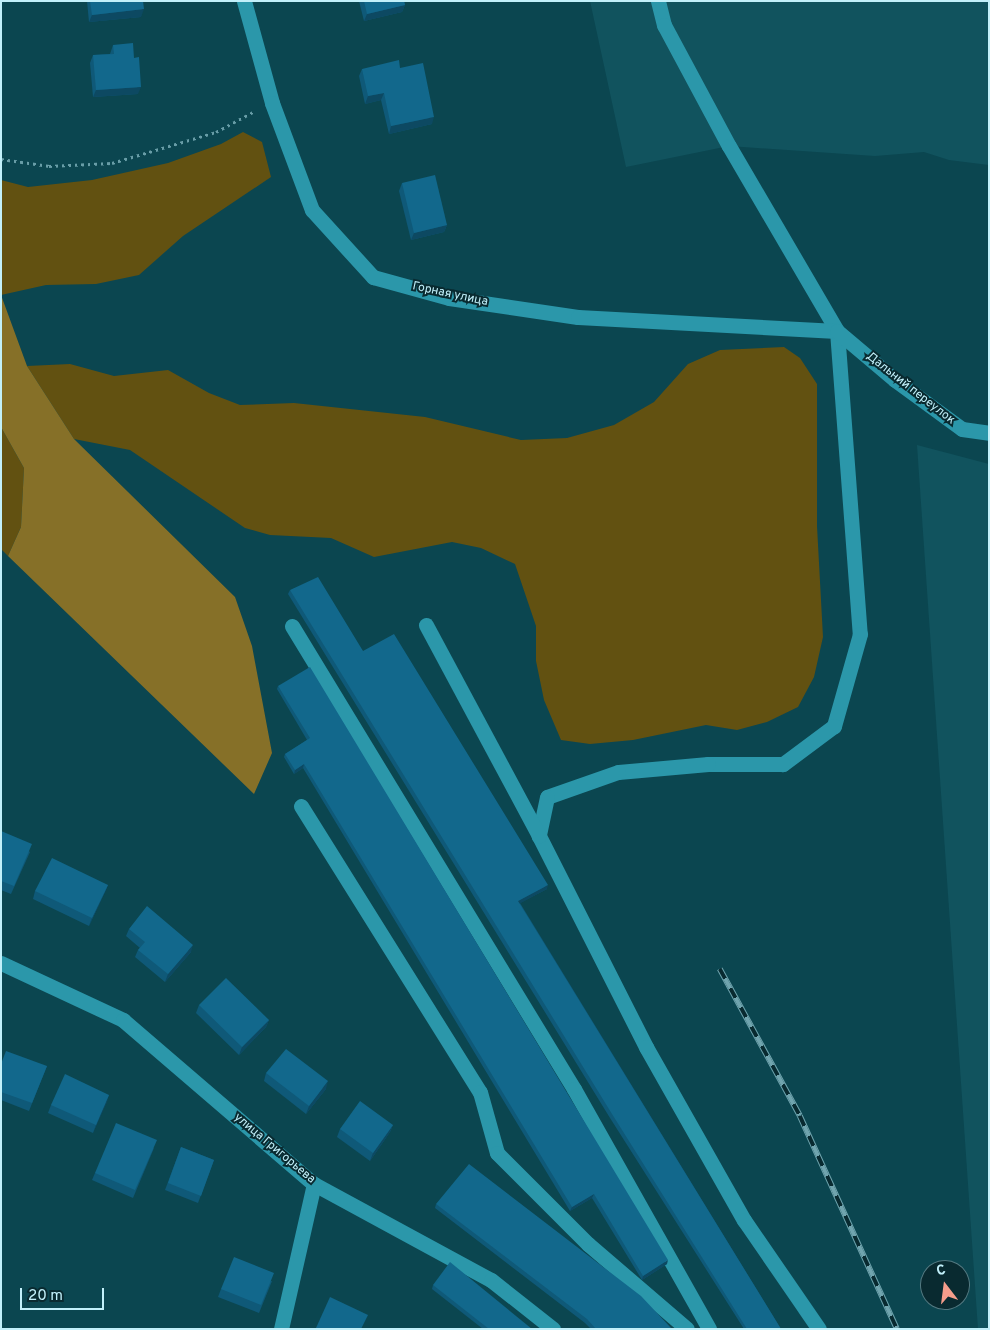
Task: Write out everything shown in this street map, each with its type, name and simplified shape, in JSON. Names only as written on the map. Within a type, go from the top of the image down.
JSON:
[{"type":"street","name":"Горная улица","points":[[244,1],[272,103],[312,210],[374,277],[449,298],[578,317],[837,331]]},
{"type":"street","points":[[539,836],[547,797],[618,772],[708,764],[783,764],[834,726],[860,634],[837,331],[729,146],[664,24],[658,1]]},
{"type":"street","name":"Дальний переулок","points":[[837,331],[895,380],[962,429],[989,432]]},
{"type":"street","points":[[426,625],[539,836],[646,1047],[739,1212],[819,1329]]},
{"type":"street","points":[[292,626],[574,1089],[709,1329]]},
{"type":"street","points":[[301,806],[480,1092],[497,1153],[588,1244],[687,1329]]},
{"type":"street","name":"улица Григорьева","points":[[1,963],[123,1020],[314,1184],[491,1280],[553,1329]]},
{"type":"street","points":[[281,1329],[314,1184]]},
{"type":"path","points":[[1,159],[49,166],[112,163],[216,132],[272,103]]},
{"type":"shaded area","points":[[590,1],[989,1],[989,165],[949,160],[924,152],[875,156],[729,146],[626,167]]},
{"type":"shaded area","points":[[243,132],[262,142],[271,177],[183,236],[139,275],[96,284],[46,285],[1,295],[1,180],[28,187],[92,180],[168,163],[221,144]]},
{"type":"shaded area","points":[[1,295],[27,366],[74,439],[235,597],[252,646],[272,753],[254,794],[8,556],[21,527],[24,468],[1,427]]},
{"type":"shaded area","points":[[784,347],[800,358],[817,384],[817,526],[823,637],[814,677],[798,707],[767,722],[737,730],[706,725],[633,740],[590,744],[561,740],[544,700],[536,661],[536,626],[515,564],[481,548],[452,542],[374,557],[331,538],[270,535],[245,528],[130,450],[74,439],[27,366],[70,364],[114,376],[168,370],[209,393],[240,405],[294,403],[425,417],[521,440],[567,438],[614,425],[654,402],[688,364],[720,350]]},
{"type":"shaded area","points":[[1,427],[24,468],[21,527],[8,556],[1,549]]},
{"type":"shaded area","points":[[917,445],[989,464],[989,1329],[978,1329]]},
{"type":"building","points":[[90,1],[143,1],[144,9],[92,15]]},
{"type":"building","points":[[364,1],[404,1],[405,5],[367,14]]},
{"type":"building","points":[[133,43],[134,58],[139,57],[141,87],[96,90],[93,55],[114,54],[113,45]]},
{"type":"building","points":[[399,60],[400,68],[423,63],[434,117],[391,126],[384,93],[368,96],[362,69]]},
{"type":"building","points":[[435,175],[447,225],[414,233],[402,183]]},
{"type":"building","points":[[318,577],[363,651],[394,634],[548,885],[518,901],[781,1329],[747,1329],[612,1114],[290,590]]},
{"type":"building","points":[[310,667],[668,1260],[643,1276],[594,1194],[572,1207],[304,764],[295,770],[285,754],[310,738],[278,686]]},
{"type":"building","points":[[1,831],[32,844],[14,886],[1,881]]},
{"type":"building","points":[[52,858],[108,885],[92,918],[35,891]]},
{"type":"building","points":[[147,906],[193,945],[168,974],[138,950],[145,942],[129,929]]},
{"type":"building","points":[[226,978],[269,1020],[242,1047],[199,1005]]},
{"type":"building","points":[[286,1049],[328,1081],[309,1106],[266,1073]]},
{"type":"building","points":[[6,1051],[47,1066],[32,1103],[1,1092],[1,1064]]},
{"type":"building","points":[[65,1074],[109,1095],[96,1125],[51,1105]]},
{"type":"building","points":[[360,1101],[393,1125],[373,1153],[340,1129]]},
{"type":"building","points":[[116,1123],[157,1140],[135,1190],[95,1173]]},
{"type":"building","points":[[181,1147],[214,1160],[201,1196],[168,1183]]},
{"type":"building","points":[[469,1164],[641,1296],[672,1329],[596,1329],[587,1319],[436,1204]]},
{"type":"building","points":[[234,1257],[274,1273],[261,1305],[221,1289]]},
{"type":"building","points":[[450,1262],[532,1329],[489,1329],[433,1285]]},
{"type":"building","points":[[330,1297],[368,1315],[361,1329],[316,1328]]},
{"type":"railway","points":[[720,969],[800,1116],[897,1329]]}]
